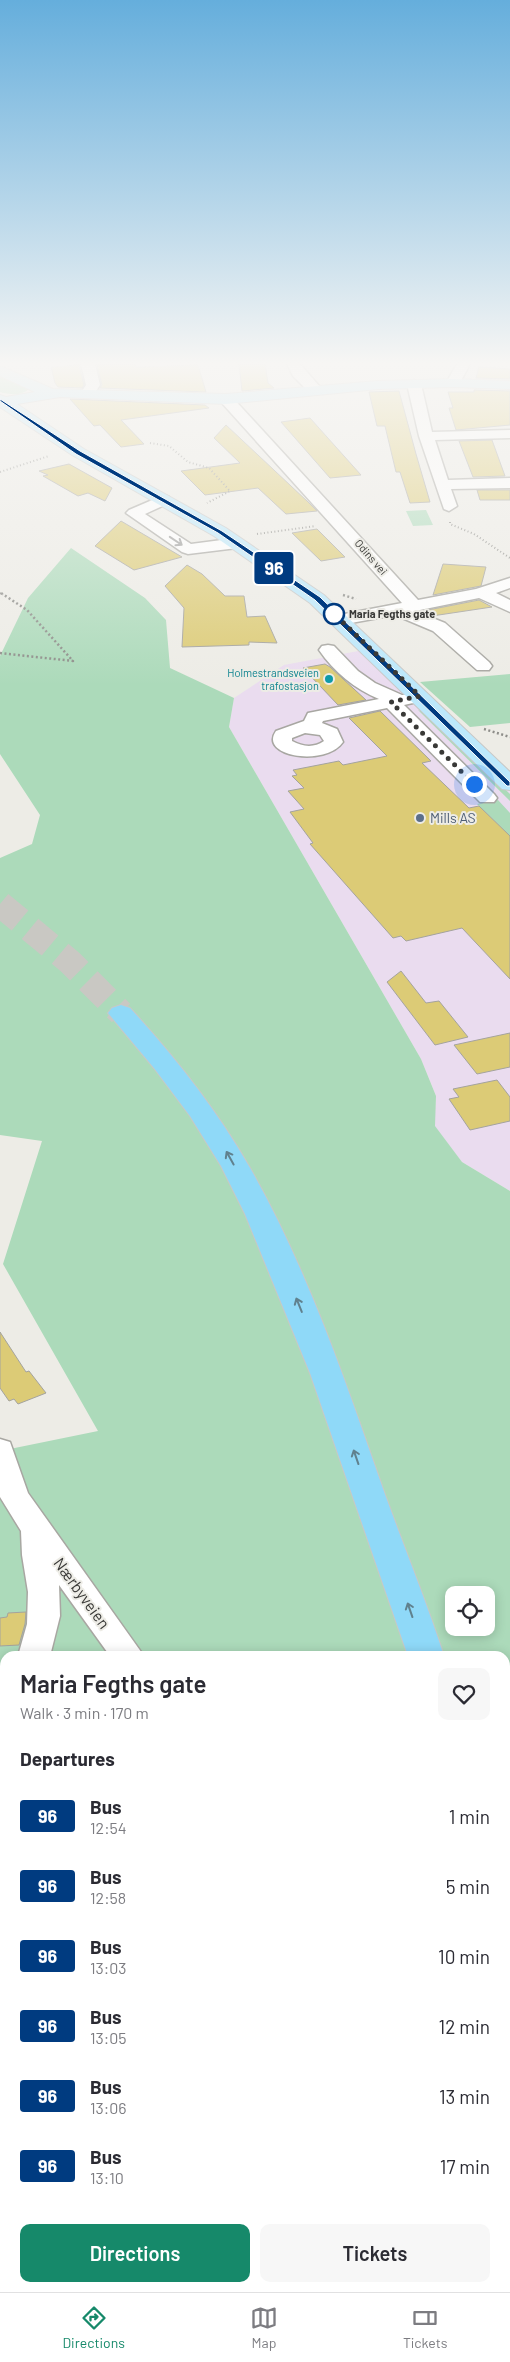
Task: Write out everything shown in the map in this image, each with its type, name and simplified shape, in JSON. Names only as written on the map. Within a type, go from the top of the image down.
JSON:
[{"type":"highway","points":[[121,1013],[169,1068],[202,1113],[227,1152],[275,1248],[326,1372],[424,1651]]},
{"type":"main road","points":[[112,471],[164,500],[243,539],[318,599],[340,620],[404,700],[510,784]]},
{"type":"street","name":"Odins vei","points":[[293,471],[414,606]]},
{"type":"street","points":[[438,471],[449,506]]},
{"type":"street","points":[[443,485],[510,483]]},
{"type":"street","points":[[164,500],[129,511],[188,549],[198,549],[243,539]]},
{"type":"street","points":[[198,549],[215,561]]},
{"type":"street","points":[[340,620],[480,593],[510,583]]},
{"type":"street","points":[[480,593],[510,607]]},
{"type":"street","points":[[396,609],[439,627],[483,666]]},
{"type":"street","points":[[328,650],[359,683],[380,694],[404,700],[487,798]]},
{"type":"street","points":[[311,727],[315,717],[404,700]]},
{"type":"street","name":"Nærbyveien","points":[[0,1450],[14,1495],[36,1530],[124,1651]]},
{"type":"street","name":"Nærbyveien","points":[[36,1530],[35,1548],[44,1601],[42,1630],[36,1651]]},
{"type":"path","points":[[200,506],[230,492],[212,471]]},
{"type":"path","points":[[449,506],[450,524],[474,534],[510,558]]},
{"type":"path","points":[[243,539],[340,522]]},
{"type":"path","points":[[0,593],[27,610],[73,662],[0,653]]},
{"type":"shaded area","points":[[369,649],[510,786],[510,1191],[462,1162],[434,1126],[436,1096],[421,1059],[229,727],[234,698],[284,665]]},
{"type":"green space","points":[[426,510],[433,525],[413,526],[406,511]]},
{"type":"green space","points":[[71,548],[145,598],[166,620],[170,668],[234,698],[229,727],[421,1059],[436,1096],[435,1126],[462,1162],[510,1191],[510,1651],[0,1651],[0,1451],[98,1431],[3,1264],[42,1141],[0,1135],[0,858],[32,844],[40,815],[0,754],[0,656],[28,598]]},
{"type":"green space","points":[[510,674],[510,723],[470,727],[420,682]]},
{"type":"green space","points":[[418,710],[426,713],[510,794],[510,801]]},
{"type":"green space","points":[[498,800],[510,813],[510,836],[477,804]]},
{"type":"building","points":[[39,471],[81,471],[112,488],[105,501],[88,493],[78,496],[43,476],[48,475]]},
{"type":"building","points":[[181,471],[275,471],[317,511],[286,514],[258,488],[205,495]]},
{"type":"building","points":[[324,471],[357,471],[361,475],[330,478]]},
{"type":"building","points":[[421,471],[430,502],[410,503],[400,472],[396,472]]},
{"type":"building","points":[[471,471],[503,471],[505,476],[473,477]]},
{"type":"building","points":[[477,490],[510,490],[510,500],[480,500]]},
{"type":"building","points":[[121,521],[182,557],[134,570],[95,546]]},
{"type":"building","points":[[317,529],[345,557],[321,561],[292,533]]},
{"type":"building","points":[[443,564],[486,567],[481,586],[433,595]]},
{"type":"building","points":[[187,565],[202,574],[225,596],[244,596],[247,617],[265,616],[277,643],[249,642],[249,645],[182,647],[184,608],[165,586]]},
{"type":"building","points":[[479,600],[492,607],[432,616],[427,614],[428,610]]},
{"type":"building","points":[[325,664],[366,700],[338,705],[303,668]]},
{"type":"building","points":[[380,711],[431,761],[422,763],[469,808],[479,806],[510,836],[510,979],[462,928],[406,941],[401,936],[393,938],[310,844],[313,843],[290,812],[304,809],[288,791],[304,788],[292,776],[297,775],[293,770],[339,761],[343,765],[387,756],[349,718]]},
{"type":"building","points":[[401,971],[426,1003],[439,1001],[468,1037],[435,1045],[387,982]]},
{"type":"building","points":[[510,1033],[510,1067],[477,1074],[454,1045]]},
{"type":"building","points":[[497,1080],[510,1097],[510,1121],[470,1130],[449,1099],[459,1097],[453,1089]]},
{"type":"building","points":[[0,1332],[26,1372],[29,1371],[46,1393],[18,1404],[14,1399],[9,1401],[0,1388]]},
{"type":"building","points":[[26,1612],[25,1624],[19,1645],[0,1646],[0,1618],[7,1617],[8,1613]]},
{"type":"tunnel","points":[[0,904],[70,962],[121,1013]]},
{"type":"bus line","name":"96","points":[[112,471],[220,532],[318,599],[510,784]]},
{"type":"place","name":"Maria Fegths gate","points":[[334,614]]},
{"type":"place","name":"Holmestrandsveien trafostasjon","points":[[329,679]]},
{"type":"place","name":"Mills AS","points":[[420,818]]},
{"type":"route","points":[[334,614],[329,609],[420,696],[391,702],[474,784]]}]
